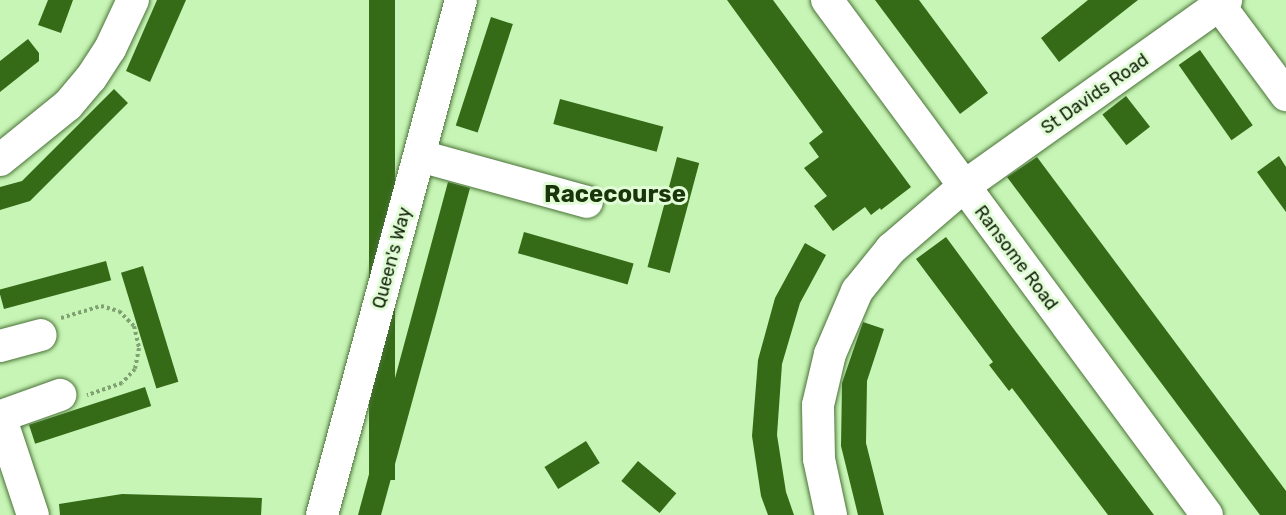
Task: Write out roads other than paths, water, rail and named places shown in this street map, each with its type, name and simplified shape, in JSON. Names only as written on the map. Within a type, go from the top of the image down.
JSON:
[{"type":"street","points":[[0,160],[68,105],[91,78],[110,49],[133,0]]},
{"type":"street","name":"Queen's Way","points":[[322,515],[461,0]]},
{"type":"street","name":"Ransome Road","points":[[827,0],[1207,515]]},
{"type":"street","points":[[1223,3],[1286,95]]},
{"type":"street","name":"St Davids Road","points":[[831,515],[819,459],[818,405],[830,354],[858,291],[891,249],[963,187],[1223,3]]},
{"type":"street","points":[[420,156],[587,202]]},
{"type":"street","points":[[0,346],[41,335]]},
{"type":"street","points":[[33,515],[0,416],[60,395]]},
{"type":"district","name":"Racecourse","points":[[615,195]]}]
